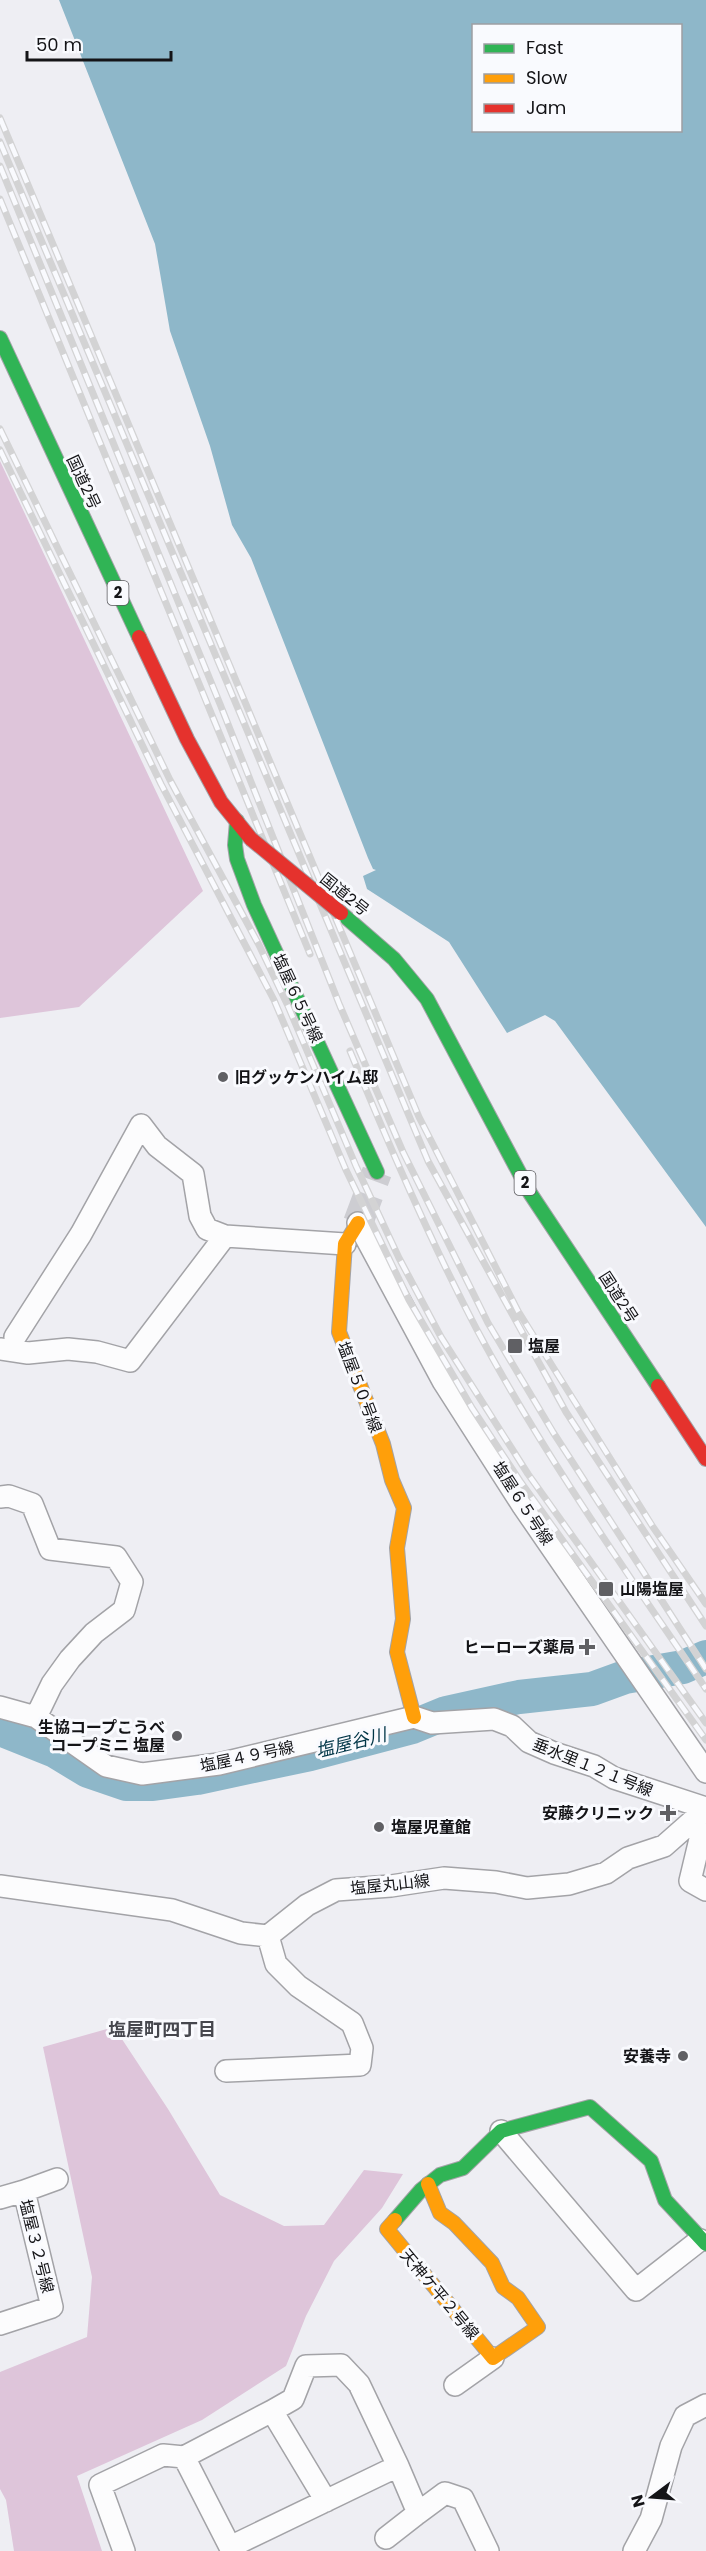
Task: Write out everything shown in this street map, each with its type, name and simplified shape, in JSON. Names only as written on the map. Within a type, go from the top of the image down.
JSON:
[{"type":"main road","name":"国道2号","points":[[0,338],[187,739],[217,795],[251,839],[394,959],[427,999],[530,1193],[706,1459]]},
{"type":"main road","name":"塩屋６５号線","points":[[237,821],[235,845],[237,859],[254,904],[377,1172]]},
{"type":"main road","points":[[345,1244],[358,1223]]},
{"type":"main road","name":"塩屋５０号線","points":[[345,1244],[339,1332],[383,1444],[392,1480],[404,1508],[397,1548],[403,1619],[397,1652],[422,1720]]},
{"type":"main road","points":[[493,2358],[538,2328],[518,2298],[503,2286],[492,2263],[454,2223],[440,2213],[428,2184],[440,2175],[463,2168],[501,2131],[590,2107],[651,2161],[665,2200],[682,2216],[703,2242]]},
{"type":"main road","name":"天神ケ平２号線","points":[[428,2184],[387,2229],[493,2358]]},
{"type":"street","points":[[225,1236],[130,1361],[97,1352],[68,1349],[28,1353],[8,1343],[81,1234],[141,1125],[157,1146],[193,1174],[198,1191],[200,1216],[207,1228],[225,1236],[345,1244]]},
{"type":"street","name":"塩屋６５号線","points":[[358,1223],[443,1381],[523,1506],[706,1772]]},
{"type":"street","points":[[0,1497],[9,1496],[32,1504],[50,1549],[116,1557],[132,1582],[124,1610],[94,1634],[70,1659],[52,1684],[36,1717],[0,1707]]},
{"type":"street","name":"塩屋４９号線","points":[[36,1717],[106,1766],[142,1774],[219,1764],[422,1720]]},
{"type":"street","name":"垂水里１２１号線","points":[[422,1720],[494,1719],[512,1726],[529,1742],[554,1753],[594,1766],[614,1778],[706,1808]]},
{"type":"street","name":"塩屋丸山線","points":[[268,1936],[307,1905],[336,1890],[391,1886],[444,1878],[496,1882],[527,1888],[569,1884],[606,1873],[628,1858],[664,1846],[706,1808]]},
{"type":"street","points":[[706,1814],[690,1881],[706,1890]]},
{"type":"street","points":[[1,1891],[172,1910],[241,1933],[268,1936],[276,1964],[298,1986],[352,2023],[363,2048],[360,2065],[226,2072]]},
{"type":"street","points":[[501,2131],[636,2290],[703,2242]]},
{"type":"street","points":[[24,2191],[57,2179]]},
{"type":"street","name":"塩屋３２号線","points":[[0,2198],[24,2191],[52,2307],[0,2324]]},
{"type":"street","points":[[455,2385],[493,2358]]},
{"type":"street","points":[[124,2551],[100,2485],[163,2456],[184,2457],[293,2399],[306,2366],[341,2365],[359,2384],[418,2513]]},
{"type":"street","points":[[634,2551],[651,2519],[671,2446],[685,2416],[706,2405]]},
{"type":"street","points":[[272,2410],[326,2500]]},
{"type":"street","points":[[184,2457],[225,2549],[398,2466]]},
{"type":"street","points":[[386,2538],[445,2493],[463,2499],[488,2551]]},
{"type":"shaded area","points":[[0,461],[203,891],[79,1007],[0,1018]]},
{"type":"shaded area","points":[[114,2027],[168,2109],[220,2195],[284,2226],[324,2225],[364,2170],[403,2174],[382,2208],[334,2261],[306,2316],[286,2366],[202,2420],[77,2476],[102,2551],[14,2551],[6,2500],[0,2489],[0,2372],[87,2337],[92,2277],[43,2047]]},
{"type":"water","points":[[59,0],[706,0],[706,1227],[555,1021],[545,1015],[507,1033],[449,942],[367,889],[363,876],[376,870],[373,869],[368,858],[251,558],[232,525],[210,446],[170,331],[155,244]]},
{"type":"waterway","name":"塩屋谷川","points":[[0,1729],[55,1751],[88,1771],[126,1784],[153,1784],[197,1778],[310,1754],[412,1727],[446,1713],[519,1697],[592,1689],[625,1677],[683,1667],[706,1657]]},
{"type":"tunnel","points":[[358,1223],[377,1172]]},
{"type":"railway","points":[[0,118],[419,1117],[518,1311],[653,1527],[706,1604]]},
{"type":"railway","points":[[0,142],[428,1161],[566,1412],[706,1626]]},
{"type":"railway","points":[[0,166],[220,704],[340,1006],[403,1152],[488,1323],[553,1432],[706,1669]]},
{"type":"railway","points":[[0,199],[310,954]]},
{"type":"railway","points":[[0,429],[170,780],[259,945],[288,1006],[356,1166],[399,1258],[441,1337],[528,1474],[706,1723]]},
{"type":"railway","points":[[0,450],[161,784],[274,1000],[346,1170],[409,1300],[472,1408],[520,1481],[706,1740]]},
{"type":"railway","points":[[350,1051],[426,1226],[476,1328],[502,1375],[586,1512],[706,1689]]},
{"type":"traffic: fast","points":[[0,338],[139,637]]},
{"type":"traffic: fast","points":[[237,821],[235,845],[237,859],[254,905],[377,1172]]},
{"type":"traffic: fast","points":[[341,913],[394,959],[427,999],[530,1193],[658,1386]]},
{"type":"traffic: fast","points":[[395,2220],[421,2190],[440,2175],[463,2168],[501,2131],[590,2107],[651,2161],[665,2200],[706,2244]]},
{"type":"traffic: slow","points":[[358,1223],[345,1244],[339,1332],[383,1444],[392,1480],[404,1508],[397,1548],[403,1619],[397,1652],[414,1717]]},
{"type":"traffic: slow","points":[[395,2220],[387,2229],[493,2358],[538,2327],[518,2298],[503,2287],[492,2263],[454,2223],[440,2213],[428,2184]]},
{"type":"traffic: jam","points":[[139,637],[187,739],[221,802],[251,839]]},
{"type":"traffic: jam","points":[[251,839],[341,913]]},
{"type":"traffic: jam","points":[[658,1386],[706,1459]]},
{"type":"place","name":"旧グッケンハイム邸","points":[[223,1077]]},
{"type":"place","name":"塩屋","points":[[515,1346]]},
{"type":"place","name":"山陽塩屋","points":[[606,1589]]},
{"type":"place","name":"ヒーローズ薬局","points":[[587,1647]]},
{"type":"place","name":"生協コープこうべ コープミニ 塩屋","points":[[177,1736]]},
{"type":"place","name":"安藤クリニック","points":[[668,1813]]},
{"type":"place","name":"塩屋児童館","points":[[379,1827]]},
{"type":"place","name":"安養寺","points":[[683,2056]]},
{"type":"district","name":"塩屋町四丁目","points":[[162,2030]]}]
